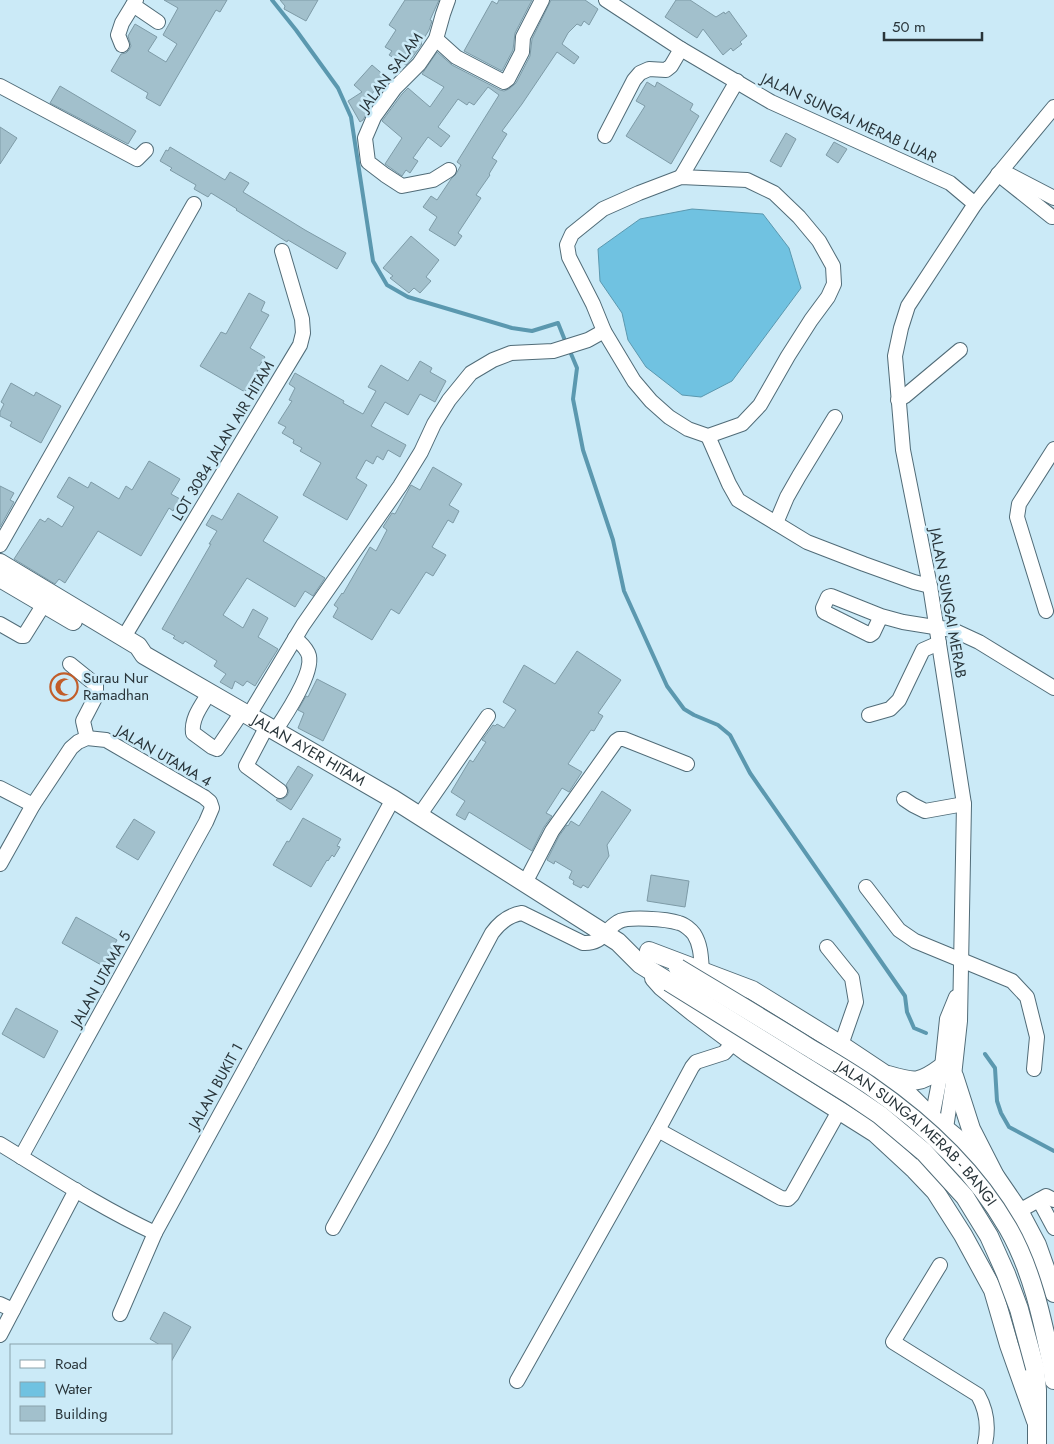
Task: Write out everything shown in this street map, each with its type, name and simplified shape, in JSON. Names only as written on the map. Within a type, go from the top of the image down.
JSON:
[{"type":"main road","name":"JALAN AYER HITAM","points":[[0,562],[138,646],[144,655],[392,799],[611,938],[673,975]]},
{"type":"main road","points":[[0,578],[132,655],[144,655]]},
{"type":"main road","points":[[645,958],[702,971],[752,990],[883,1073],[970,1149],[995,1176],[1019,1211],[1037,1245],[1053,1286]]},
{"type":"main road","points":[[645,958],[662,987],[693,1012],[748,1053],[875,1133],[935,1191],[964,1235],[992,1290],[1009,1346],[1036,1421],[1036,1443]]},
{"type":"main road","name":"JALAN SUNGAI MERAB - BANGI","points":[[673,975],[880,1115],[924,1152],[965,1197],[988,1236],[1006,1274],[1019,1309],[1035,1368],[1037,1390],[1036,1421]]},
{"type":"main road","name":"JALAN SUNGAI MERAB - BANGI","points":[[673,975],[868,1084],[914,1119],[952,1153],[988,1197],[1020,1253],[1040,1307],[1053,1372]]},
{"type":"main road","points":[[883,1073],[904,1080],[920,1081],[948,1071],[972,1129],[995,1176]]},
{"type":"main road","points":[[875,1133],[891,1127],[901,1113],[905,1091]]},
{"type":"main road","points":[[935,1191],[937,1172],[945,1156],[955,1149],[970,1149]]},
{"type":"street","name":"JALAN SALAM","points":[[448,0],[436,39],[419,64],[395,88],[374,116],[365,138],[368,162],[402,186],[433,180],[449,170]]},
{"type":"street","points":[[436,39],[456,57],[504,82],[508,79],[522,52],[523,37],[542,0]]},
{"type":"street","name":"JALAN SUNGAI MERAB LUAR","points":[[606,0],[771,102],[950,183],[975,204]]},
{"type":"street","points":[[122,45],[118,35],[122,23],[135,3],[158,22]]},
{"type":"street","points":[[605,136],[634,80],[640,73],[649,69],[666,70],[671,66],[681,48]]},
{"type":"street","points":[[681,177],[737,81]]},
{"type":"street","points":[[0,86],[138,159],[146,150]]},
{"type":"street","name":"JALAN SUNGAI MERAB","points":[[915,1170],[923,1144],[939,1123],[948,1071],[960,1021],[964,804],[930,586],[903,450],[895,356],[908,306],[975,204],[1054,107]]},
{"type":"street","points":[[999,173],[1054,198]]},
{"type":"street","points":[[999,173],[1052,217]]},
{"type":"street","points":[[681,177],[747,180],[774,193],[819,240],[833,266],[834,284],[828,297],[788,356],[760,405],[742,424],[708,436],[688,429],[669,417],[651,401],[634,381],[604,332],[593,304],[569,257],[567,245],[572,234],[603,209],[681,177]]},
{"type":"street","points":[[0,545],[194,204]]},
{"type":"street","name":"LOT 3084 JALAN AIR HITAM","points":[[124,637],[300,345],[303,333],[302,319],[282,251]]},
{"type":"street","points":[[210,693],[194,719],[192,727],[193,733],[212,747],[217,748],[246,714],[295,638],[400,486],[449,400],[471,373],[493,360],[511,354],[553,351],[588,340],[604,332]]},
{"type":"street","points":[[898,400],[960,350]]},
{"type":"street","points":[[776,523],[787,497],[835,417]]},
{"type":"street","points":[[708,436],[738,500],[807,542],[914,582],[930,586]]},
{"type":"street","points":[[1046,611],[1017,517],[1018,504],[1054,449]]},
{"type":"street","points":[[1040,593],[1054,589]]},
{"type":"street","points":[[0,624],[24,636],[44,604]]},
{"type":"street","points":[[881,616],[902,622],[953,630],[979,642],[1054,688]]},
{"type":"street","points":[[280,790],[246,766],[296,697],[309,668],[309,656],[304,645],[295,638]]},
{"type":"street","points":[[869,715],[890,709],[899,700],[923,650],[938,642]]},
{"type":"street","points":[[0,864],[33,806],[71,748],[87,738],[83,721],[96,696],[96,685],[70,664]]},
{"type":"street","points":[[419,816],[488,716]]},
{"type":"street","name":"JALAN UTAMA 4","points":[[87,738],[106,740],[204,797],[210,802],[212,808],[210,815]]},
{"type":"street","points":[[524,883],[552,831],[616,741],[624,739],[687,764]]},
{"type":"street","points":[[0,788],[33,806]]},
{"type":"street","name":"JALAN BUKIT 1","points":[[120,1314],[155,1233],[392,799]]},
{"type":"street","points":[[904,799],[925,811],[964,804]]},
{"type":"street","name":"JALAN UTAMA 5","points":[[21,1157],[210,815]]},
{"type":"street","points":[[866,887],[899,930],[915,941],[1012,981],[1027,997],[1037,1037],[1034,1070]]},
{"type":"street","points":[[333,1228],[498,925],[514,914],[522,913],[583,943],[592,943],[611,938],[619,921],[644,918],[680,923],[693,933],[700,945],[702,971]]},
{"type":"street","points":[[828,947],[852,978],[856,1002],[841,1045]]},
{"type":"street","points":[[517,1381],[692,1066],[696,1062],[724,1053],[734,1042]]},
{"type":"street","points":[[658,1130],[781,1198],[788,1199],[839,1111]]},
{"type":"street","points":[[0,1144],[76,1190],[155,1233]]},
{"type":"street","points":[[0,1335],[76,1190]]},
{"type":"street","points":[[1019,1211],[1048,1196],[1054,1228]]},
{"type":"street","points":[[940,1265],[893,1342],[978,1395],[987,1415],[988,1431],[986,1444]]},
{"type":"street","points":[[0,1304],[13,1310]]},
{"type":"water","points":[[692,209],[763,214],[789,248],[801,288],[732,381],[701,397],[682,395],[646,367],[628,340],[622,313],[600,281],[598,249],[640,219]]},
{"type":"building","points":[[164,0],[227,0],[220,12],[216,10],[160,106],[146,98],[148,93],[111,71],[121,54],[129,50],[131,46],[128,36],[135,24],[157,37],[148,51],[166,62],[177,44],[163,35],[178,8]]},
{"type":"building","points":[[280,0],[318,0],[306,21],[284,9],[285,6]]},
{"type":"building","points":[[405,0],[439,0],[422,44],[406,65],[389,55],[392,51],[385,47],[396,30],[389,25]]},
{"type":"building","points":[[499,0],[532,0],[515,33],[513,50],[502,71],[464,51],[492,1],[497,4]]},
{"type":"building","points":[[551,0],[585,0],[598,9],[589,25],[584,21],[581,26],[577,24],[568,33],[562,44],[579,57],[574,64],[557,52],[502,131],[507,134],[492,158],[497,161],[476,195],[481,198],[458,233],[462,236],[455,246],[429,230],[437,217],[423,207],[431,196],[437,200],[456,174],[461,165],[457,162],[499,95],[488,87],[474,105],[469,102],[467,105],[458,99],[438,127],[450,136],[441,147],[428,137],[413,158],[418,161],[410,173],[406,170],[402,176],[385,164],[402,138],[382,121],[408,88],[430,107],[444,87],[422,74],[437,52],[452,65],[500,90],[509,89],[516,83],[530,56],[532,39]]},
{"type":"building","points":[[676,0],[690,0],[716,17],[729,11],[747,36],[740,42],[742,44],[733,51],[731,48],[723,55],[703,29],[697,38],[665,17]]},
{"type":"building","points":[[372,65],[386,77],[365,102],[369,109],[360,122],[348,101],[362,92],[354,85]]},
{"type":"building","points":[[647,82],[655,87],[657,82],[693,104],[690,110],[699,116],[671,164],[626,136],[645,106],[636,101]]},
{"type":"building","points":[[60,86],[136,131],[128,144],[50,103]]},
{"type":"building","points":[[0,127],[17,138],[0,164]]},
{"type":"building","points":[[786,133],[796,139],[781,167],[770,161]]},
{"type":"building","points":[[834,142],[847,149],[838,163],[826,155]]},
{"type":"building","points":[[170,147],[225,180],[230,172],[249,183],[243,192],[346,253],[337,269],[288,240],[287,242],[211,193],[208,197],[194,189],[196,185],[170,170],[172,168],[160,161],[166,150],[168,151]]},
{"type":"building","points":[[411,236],[439,260],[426,277],[431,281],[420,293],[414,288],[409,293],[390,278],[393,276],[383,268]]},
{"type":"building","points":[[249,293],[265,302],[261,311],[269,315],[250,348],[265,357],[245,392],[200,366],[221,332],[226,334]]},
{"type":"building","points":[[420,361],[432,368],[430,372],[446,381],[435,402],[420,394],[408,415],[385,402],[371,426],[406,445],[400,457],[388,450],[383,460],[377,456],[373,464],[366,460],[356,478],[367,485],[347,520],[303,495],[321,463],[300,451],[302,448],[293,443],[294,440],[282,433],[286,427],[278,423],[292,401],[289,400],[295,388],[289,384],[295,373],[363,414],[376,391],[368,387],[381,365],[408,381]]},
{"type":"building","points":[[11,383],[34,396],[36,392],[61,406],[41,443],[10,426],[12,422],[0,416],[4,404],[1,402]]},
{"type":"building","points":[[149,461],[180,479],[171,494],[180,499],[173,511],[169,508],[141,556],[98,531],[65,583],[59,579],[55,584],[14,559],[40,519],[45,522],[48,518],[62,527],[74,507],[57,497],[69,477],[88,488],[91,482],[119,499],[126,486],[132,490]]},
{"type":"building","points":[[433,467],[462,484],[449,505],[459,511],[453,523],[448,520],[432,547],[446,555],[433,576],[426,572],[399,614],[391,609],[372,640],[333,617],[338,608],[334,605],[343,594],[370,547],[376,551],[387,530],[383,527],[392,513],[395,514],[411,485],[420,490]]},
{"type":"building","points":[[0,486],[14,493],[10,500],[14,502],[0,527]]},
{"type":"building","points":[[238,493],[278,517],[263,541],[325,578],[313,596],[305,591],[295,607],[247,578],[223,615],[243,628],[253,609],[268,618],[258,637],[278,649],[255,686],[247,681],[243,686],[235,681],[232,689],[220,682],[226,674],[214,666],[217,661],[185,641],[183,644],[173,638],[175,636],[162,629],[217,531],[206,525],[212,515],[222,520]]},
{"type":"building","points":[[577,651],[621,680],[598,713],[603,716],[594,731],[591,730],[568,764],[582,772],[569,792],[562,788],[546,813],[552,816],[532,851],[469,812],[465,820],[456,815],[465,801],[451,792],[470,760],[473,762],[486,742],[482,740],[493,725],[497,724],[504,728],[516,710],[503,702],[524,665],[555,684]]},
{"type":"building","points":[[317,679],[346,694],[323,741],[298,728],[304,713],[298,710],[306,696],[308,697]]},
{"type":"building","points":[[298,766],[313,775],[291,810],[276,800],[287,796],[289,791],[286,785]]},
{"type":"building","points":[[602,791],[631,810],[607,845],[609,856],[588,888],[583,885],[581,888],[573,884],[574,881],[569,878],[572,871],[555,861],[554,864],[547,860],[567,825],[571,821],[579,826]]},
{"type":"building","points":[[303,818],[341,839],[337,846],[340,847],[334,857],[332,855],[327,860],[311,887],[273,865]]},
{"type":"building","points":[[134,819],[155,832],[138,860],[116,847]]},
{"type":"building","points":[[651,875],[689,881],[685,907],[647,901]]},
{"type":"building","points":[[76,917],[117,940],[103,966],[62,943]]},
{"type":"building","points":[[16,1008],[58,1031],[44,1058],[2,1034]]},
{"type":"building","points":[[164,1312],[191,1327],[172,1360],[172,1344],[158,1344],[150,1339]]},
{"type":"waterway","points":[[272,0],[338,88],[351,117],[373,261],[387,285],[408,297],[512,328],[532,331],[558,323],[566,343]]},
{"type":"waterway","points":[[569,349],[577,368],[573,399],[583,450],[613,540],[624,591],[667,686],[684,709],[718,725],[730,735],[750,773],[905,996],[907,1012],[914,1028],[926,1033]]},
{"type":"waterway","points":[[985,1054],[995,1068],[997,1101],[1009,1127],[1054,1151]]},
{"type":"place","name":"Surau Nur Ramadhan","points":[[64,687]]}]
